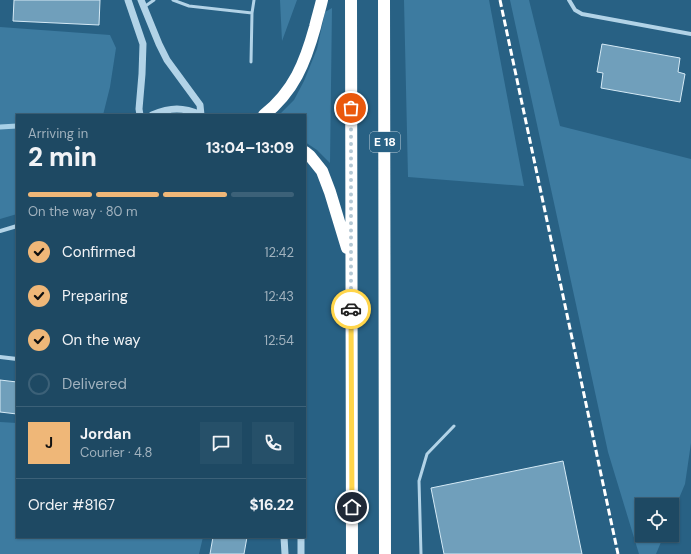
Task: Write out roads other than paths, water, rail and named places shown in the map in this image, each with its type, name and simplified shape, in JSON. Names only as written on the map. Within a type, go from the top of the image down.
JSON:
[{"type":"highway","points":[[265,114],[284,96],[293,84],[303,63],[312,38],[322,0]]},
{"type":"highway","name":"E 18","points":[[351,0],[352,554]]},
{"type":"highway","name":"E 18","points":[[384,0],[385,554]]},
{"type":"highway","points":[[306,153],[322,171],[351,261]]},
{"type":"street","points":[[128,0],[143,44],[140,114]]},
{"type":"street","points":[[141,0],[167,60],[200,105],[201,114]]},
{"type":"street","points":[[568,0],[575,10],[582,14],[691,34]]},
{"type":"street","points":[[154,114],[163,110],[176,108],[189,110],[199,114]]},
{"type":"street","points":[[0,231],[16,226]]},
{"type":"street","points":[[0,357],[16,359]]},
{"type":"street","points":[[284,538],[285,554]]},
{"type":"street","points":[[301,538],[301,554]]},
{"type":"lane","points":[[144,7],[154,0]]},
{"type":"lane","points":[[173,0],[189,6],[252,13]]},
{"type":"lane","points":[[251,62],[252,13],[254,0]]},
{"type":"lane","points":[[421,554],[419,481],[427,454],[454,426]]},
{"type":"waterway","points":[[0,127],[16,126]]},
{"type":"railway","points":[[500,0],[618,554]]}]
